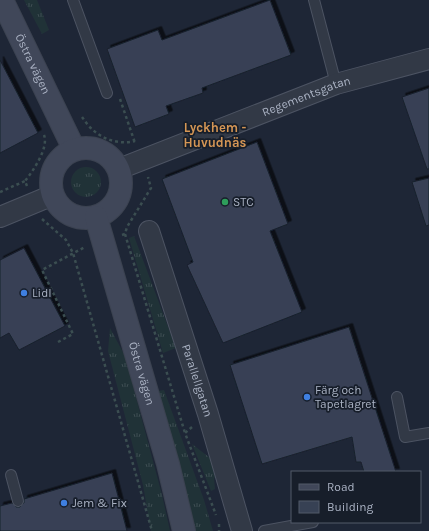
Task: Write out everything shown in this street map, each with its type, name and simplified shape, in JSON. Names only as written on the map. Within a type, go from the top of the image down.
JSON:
[{"type":"street","name":"Östra vägen","points":[[2,0],[74,149]]},
{"type":"street","name":"Regementsgatan","points":[[119,169],[336,84],[429,58]]},
{"type":"street","points":[[0,217],[43,199],[50,185],[52,170],[61,158],[74,149],[84,147],[100,150],[113,159],[119,169],[122,183],[118,198],[109,210],[96,217],[85,218],[70,214],[58,204],[43,199]]},
{"type":"street","name":"Östra vägen","points":[[96,217],[168,464],[184,531]]},
{"type":"street","name":"Parallellgatan","points":[[149,231],[208,414],[242,531]]},
{"type":"lane","points":[[73,0],[107,94]]},
{"type":"lane","points":[[314,0],[336,84]]},
{"type":"lane","points":[[397,397],[406,437],[429,433]]},
{"type":"lane","points":[[11,475],[18,501]]},
{"type":"lane","points":[[264,531],[308,523]]},
{"type":"path","points":[[0,192],[25,181],[33,171],[44,146],[45,138],[42,131]]},
{"type":"path","points":[[134,141],[151,188],[127,227],[125,234],[185,433],[219,523],[219,531]]},
{"type":"path","points":[[25,181],[43,199],[40,217],[46,224],[66,240],[72,253],[152,531]]},
{"type":"path","points":[[58,342],[73,334],[42,270],[72,253],[125,234]]},
{"type":"path","points":[[185,433],[208,414]]},
{"type":"green space","points":[[24,0],[37,0],[49,30],[42,34]]},
{"type":"green space","points":[[86,167],[92,168],[100,176],[100,188],[92,196],[86,197],[80,196],[72,188],[71,182],[72,176],[80,168]]},
{"type":"green space","points":[[134,236],[176,348],[163,353],[129,238]]},
{"type":"green space","points":[[110,328],[125,356],[162,495],[170,531],[151,531],[143,485],[108,351]]},
{"type":"green space","points":[[164,390],[204,500],[213,531],[194,531],[158,391]]},
{"type":"green space","points":[[192,444],[219,465],[224,475],[214,478],[215,489],[211,491]]},
{"type":"building","points":[[270,0],[291,55],[202,88],[203,93],[166,106],[169,114],[135,127],[107,49],[158,30],[162,40]]},
{"type":"building","points":[[0,60],[38,133],[0,153]]},
{"type":"building","points":[[429,88],[429,169],[427,169],[402,97]]},
{"type":"building","points":[[257,142],[288,224],[270,231],[302,312],[223,343],[187,265],[193,262],[162,179]]},
{"type":"building","points":[[429,178],[429,225],[426,226],[412,182]]},
{"type":"building","name":"Lidl","points":[[24,248],[65,326],[19,350],[9,333],[0,338],[0,260]]},
{"type":"building","name":"Färg och Tapetlagret","points":[[349,327],[396,471],[364,471],[361,462],[356,462],[352,437],[262,464],[230,365]]},
{"type":"building","name":"Jem & Fix","points":[[112,473],[127,531],[0,531],[0,506],[12,503],[16,507],[20,507],[24,503],[24,499]]},
{"type":"place","name":"STC","points":[[225,202]]},
{"type":"place","name":"Lidl","points":[[24,293]]},
{"type":"place","name":"Färg och Tapetlagret","points":[[307,397]]},
{"type":"place","name":"Jem & Fix","points":[[64,503]]},
{"type":"district","name":"Lyckhem - Huvudnäs","points":[[215,134]]}]
